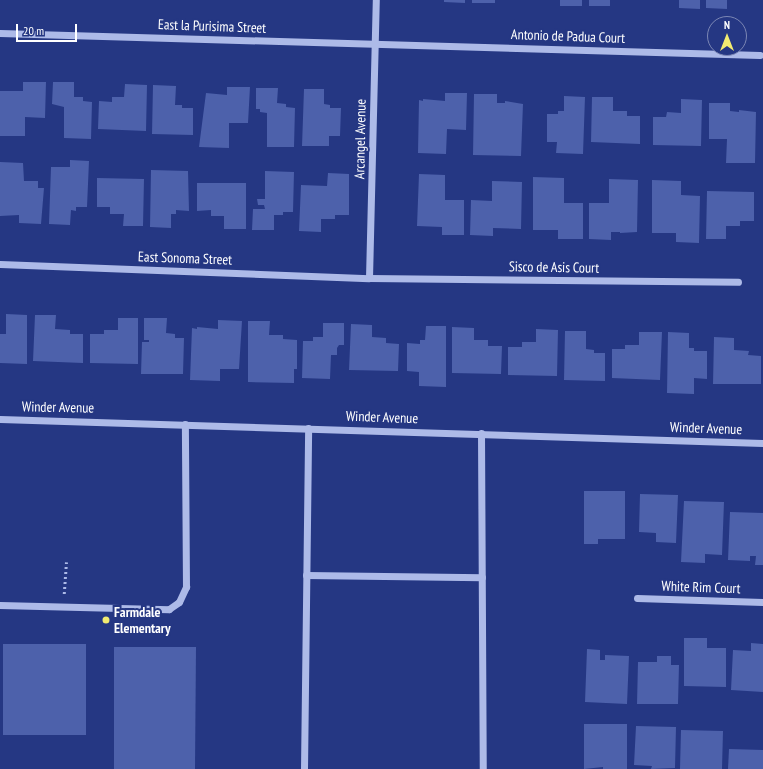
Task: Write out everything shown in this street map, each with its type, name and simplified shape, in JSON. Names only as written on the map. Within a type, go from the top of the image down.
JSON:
[{"type":"street","name":"Arcangel Avenue","points":[[370,278],[376,0]]},
{"type":"street","name":"East la Purisima Street","points":[[0,33],[375,44]]},
{"type":"street","name":"Antonio de Padua Court","points":[[375,44],[760,55]]},
{"type":"street","name":"East Sonoma Street","points":[[0,264],[370,278]]},
{"type":"street","name":"Sisco de Asis Court","points":[[370,278],[738,282]]},
{"type":"street","name":"Winder Avenue","points":[[0,419],[763,443]]},
{"type":"street","points":[[0,605],[169,609],[179,602],[186,587],[185,424]]},
{"type":"street","points":[[304,769],[308,428]]},
{"type":"street","points":[[481,434],[483,769]]},
{"type":"street","points":[[306,575],[482,577]]},
{"type":"street","name":"White Rim Court","points":[[637,598],[763,602]]},
{"type":"path","points":[[64,607],[66,562]]},
{"type":"building","points":[[444,0],[465,0],[465,3],[444,2]]},
{"type":"building","points":[[472,0],[495,0],[495,3],[472,3]]},
{"type":"building","points":[[560,0],[582,0],[582,6],[560,6]]},
{"type":"building","points":[[589,0],[610,0],[610,6],[589,6]]},
{"type":"building","points":[[679,0],[700,0],[700,9],[679,8]]},
{"type":"building","points":[[706,0],[727,0],[727,9],[706,8]]},
{"type":"building","points":[[23,82],[46,82],[45,118],[25,117],[25,136],[0,136],[0,91],[23,91]]},
{"type":"building","points":[[53,82],[74,82],[74,97],[83,97],[83,101],[92,102],[91,139],[64,138],[64,107],[52,104]]},
{"type":"building","points":[[125,84],[147,85],[146,131],[98,129],[99,101],[112,102],[112,97],[124,97]]},
{"type":"building","points":[[153,85],[176,86],[175,105],[182,105],[182,108],[193,108],[193,135],[152,134]]},
{"type":"building","points":[[227,87],[250,87],[248,123],[229,123],[229,148],[199,147],[206,93],[227,95]]},
{"type":"building","points":[[256,88],[278,88],[277,103],[286,104],[286,107],[295,108],[294,147],[267,147],[267,113],[260,112],[260,109],[256,109]]},
{"type":"building","points":[[304,89],[324,89],[324,104],[330,105],[330,108],[341,108],[340,136],[329,136],[329,146],[302,146]]},
{"type":"building","points":[[445,93],[467,93],[466,130],[447,129],[446,154],[418,153],[419,100],[445,101]]},
{"type":"building","points":[[474,94],[497,94],[497,103],[505,103],[505,101],[523,104],[521,156],[473,155]]},
{"type":"building","points":[[564,96],[585,97],[583,154],[556,153],[557,142],[547,142],[547,114],[558,114],[558,111],[564,111]]},
{"type":"building","points":[[592,97],[613,97],[613,111],[627,111],[627,116],[640,116],[640,144],[591,142]]},
{"type":"building","points":[[681,99],[702,100],[701,146],[653,145],[653,117],[666,117],[667,112],[681,113]]},
{"type":"building","points":[[709,103],[730,103],[730,111],[739,112],[739,110],[756,112],[755,163],[726,163],[727,139],[709,139]]},
{"type":"building","points":[[70,160],[89,161],[87,207],[76,207],[76,211],[71,210],[70,225],[49,224],[51,167],[70,167]]},
{"type":"building","points":[[0,162],[23,163],[24,181],[38,181],[38,188],[44,188],[41,224],[19,223],[19,215],[0,216]]},
{"type":"building","points":[[151,170],[188,171],[189,211],[176,210],[176,214],[171,214],[171,228],[150,227]]},
{"type":"building","points":[[265,171],[294,172],[293,212],[283,212],[283,215],[274,215],[274,230],[252,230],[253,209],[265,209],[264,205],[258,205],[257,199],[265,199]]},
{"type":"building","points":[[328,173],[349,174],[349,215],[335,215],[335,219],[321,219],[321,232],[299,231],[301,185],[327,186]]},
{"type":"building","points":[[419,174],[445,175],[445,200],[464,200],[464,235],[442,235],[442,227],[417,226]]},
{"type":"building","points":[[533,177],[564,178],[564,203],[583,203],[583,239],[558,239],[558,230],[533,230]]},
{"type":"building","points":[[97,178],[144,179],[143,226],[123,226],[124,214],[110,214],[110,207],[97,207]]},
{"type":"building","points":[[609,179],[638,180],[637,232],[611,232],[611,240],[589,239],[589,203],[609,203]]},
{"type":"building","points":[[652,180],[681,181],[681,195],[700,196],[699,243],[676,242],[676,233],[652,233]]},
{"type":"building","points":[[492,181],[522,182],[521,229],[493,228],[493,236],[470,235],[471,200],[492,201]]},
{"type":"building","points":[[197,183],[246,183],[246,229],[224,229],[224,216],[211,216],[211,210],[197,211]]},
{"type":"building","points":[[707,191],[754,192],[754,221],[740,221],[740,226],[726,226],[726,239],[706,239]]},
{"type":"building","points":[[6,314],[27,315],[27,364],[0,363],[0,334],[6,334]]},
{"type":"building","points":[[35,315],[56,315],[55,329],[70,330],[70,334],[83,334],[83,363],[33,361]]},
{"type":"building","points":[[118,318],[138,318],[138,364],[90,363],[90,334],[104,334],[104,330],[118,330]]},
{"type":"building","points":[[144,318],[167,318],[166,333],[175,334],[175,338],[184,338],[183,374],[141,374],[142,342],[149,342],[149,340],[144,340]]},
{"type":"building","points":[[218,320],[242,321],[239,369],[220,369],[220,381],[190,380],[192,328],[218,329]]},
{"type":"building","points":[[248,321],[270,321],[269,335],[283,335],[283,339],[297,340],[297,369],[294,369],[294,383],[248,382]]},
{"type":"building","points":[[323,323],[344,323],[344,345],[339,345],[337,348],[337,355],[331,355],[330,379],[302,378],[303,341],[313,341],[313,337],[323,337]]},
{"type":"building","points":[[351,324],[372,325],[372,337],[386,338],[386,343],[399,344],[398,371],[349,370]]},
{"type":"building","points":[[426,326],[446,326],[446,387],[419,386],[419,372],[407,371],[407,343],[420,344],[420,340],[425,340]]},
{"type":"building","points":[[452,327],[474,328],[474,340],[488,340],[488,346],[502,346],[501,374],[452,373]]},
{"type":"building","points":[[536,329],[558,330],[557,376],[508,375],[508,347],[522,347],[522,342],[536,342]]},
{"type":"building","points":[[565,331],[586,331],[586,349],[594,350],[594,353],[605,353],[605,381],[564,380]]},
{"type":"building","points":[[639,332],[662,332],[660,380],[612,378],[612,349],[625,349],[625,345],[639,345]]},
{"type":"building","points":[[668,332],[689,333],[689,348],[694,348],[694,351],[707,351],[707,379],[694,378],[694,394],[667,393]]},
{"type":"building","points":[[714,337],[734,338],[734,350],[749,351],[748,355],[761,356],[761,384],[713,384]]},
{"type":"building","points":[[584,491],[625,491],[625,539],[598,539],[598,544],[584,544]]},
{"type":"building","points":[[640,494],[678,495],[676,543],[656,542],[656,533],[639,532]]},
{"type":"building","points":[[684,501],[724,502],[722,555],[705,554],[705,563],[681,562]]},
{"type":"building","points":[[730,512],[763,513],[763,565],[755,565],[756,556],[750,556],[750,561],[728,560]]},
{"type":"building","points":[[684,638],[707,638],[707,648],[726,648],[726,687],[684,686]]},
{"type":"building","points":[[751,643],[763,644],[763,692],[731,690],[733,650],[751,651]]},
{"type":"building","points":[[3,644],[86,644],[86,735],[3,735]]},
{"type":"building","points":[[114,647],[196,647],[195,769],[114,769]]},
{"type":"building","points":[[587,649],[600,650],[600,660],[605,660],[605,655],[629,656],[627,704],[585,702]]},
{"type":"building","points":[[657,656],[671,656],[671,665],[679,665],[678,704],[637,704],[638,662],[657,662]]},
{"type":"building","points":[[584,724],[627,724],[627,769],[603,769],[603,767],[584,769]]},
{"type":"building","points":[[636,726],[676,727],[675,768],[651,769],[652,766],[634,765]]},
{"type":"building","points":[[681,730],[723,731],[722,769],[680,769]]},
{"type":"building","points":[[729,749],[763,750],[763,769],[728,769]]},
{"type":"place","name":"Farmdale Elementary","points":[[106,620]]}]
